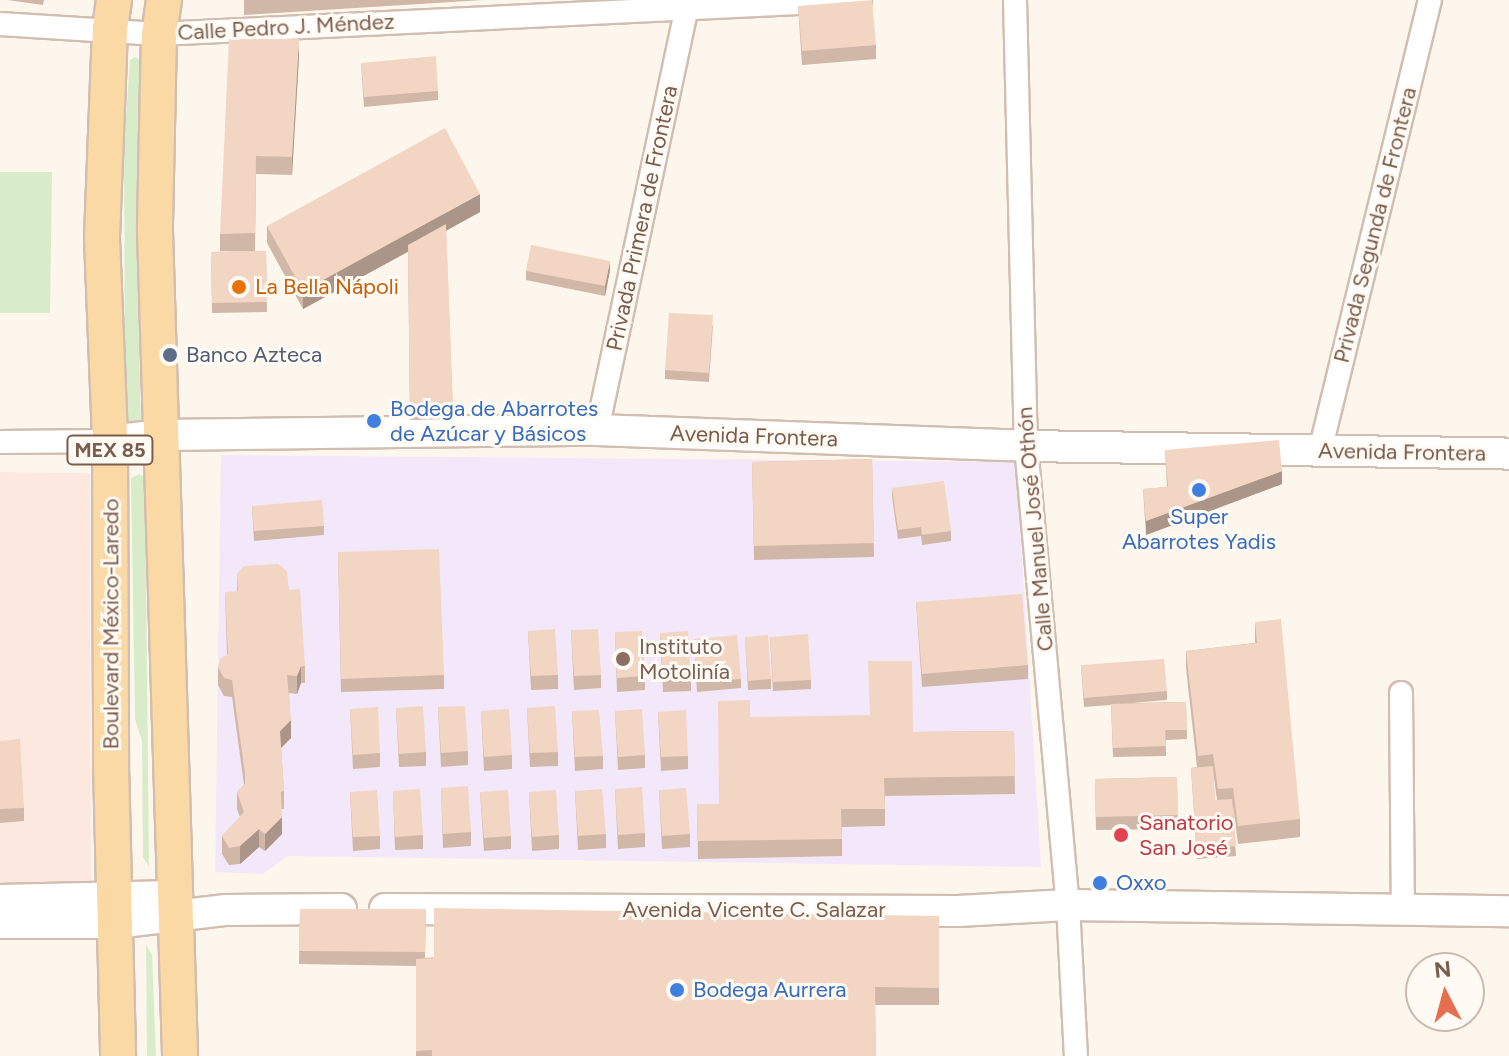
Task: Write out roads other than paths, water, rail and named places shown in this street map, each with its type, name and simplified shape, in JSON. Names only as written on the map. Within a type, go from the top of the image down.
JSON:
[{"type":"main road","name":"MEX 85","points":[[164,0],[159,34],[155,231],[180,1056]]},
{"type":"main road","name":"Boulevard México-Laredo","points":[[112,14],[102,239],[110,441],[111,765],[118,1056]]},
{"type":"street","name":"Calle Pedro J. Méndez","points":[[0,24],[112,14],[159,34],[860,0]]},
{"type":"street","name":"Calle Manuel José Othón","points":[[1015,0],[1026,446],[1068,905],[1076,1056]]},
{"type":"street","name":"Privada Segunda de Frontera","points":[[1320,451],[1430,0]]},
{"type":"street","name":"Privada Primera de Frontera","points":[[597,430],[687,6]]},
{"type":"street","name":"Avenida Frontera","points":[[0,442],[110,441],[160,435],[597,430],[1026,446],[1509,454]]},
{"type":"street","points":[[1401,693],[1403,911]]},
{"type":"street","name":"Avenida Vicente C. Salazar","points":[[0,900],[116,912]]},
{"type":"street","name":"Avenida Vicente C. Salazar","points":[[0,923],[175,907],[958,911],[1068,905],[1509,911]]},
{"type":"place","name":"La Bella Nápoli","points":[[239,287]]},
{"type":"place","name":"Banco Azteca","points":[[170,355]]},
{"type":"place","name":"Bodega de Abarrotes de Azúcar y Básicos","points":[[374,421]]},
{"type":"place","name":"Super Abarrotes Yadis","points":[[1199,490]]},
{"type":"place","name":"Instituto Motolinía","points":[[623,659]]},
{"type":"place","name":"Sanatorio San José","points":[[1121,835]]},
{"type":"place","name":"Oxxo","points":[[1100,883]]},
{"type":"place","name":"Bodega Aurrera","points":[[677,990]]}]
